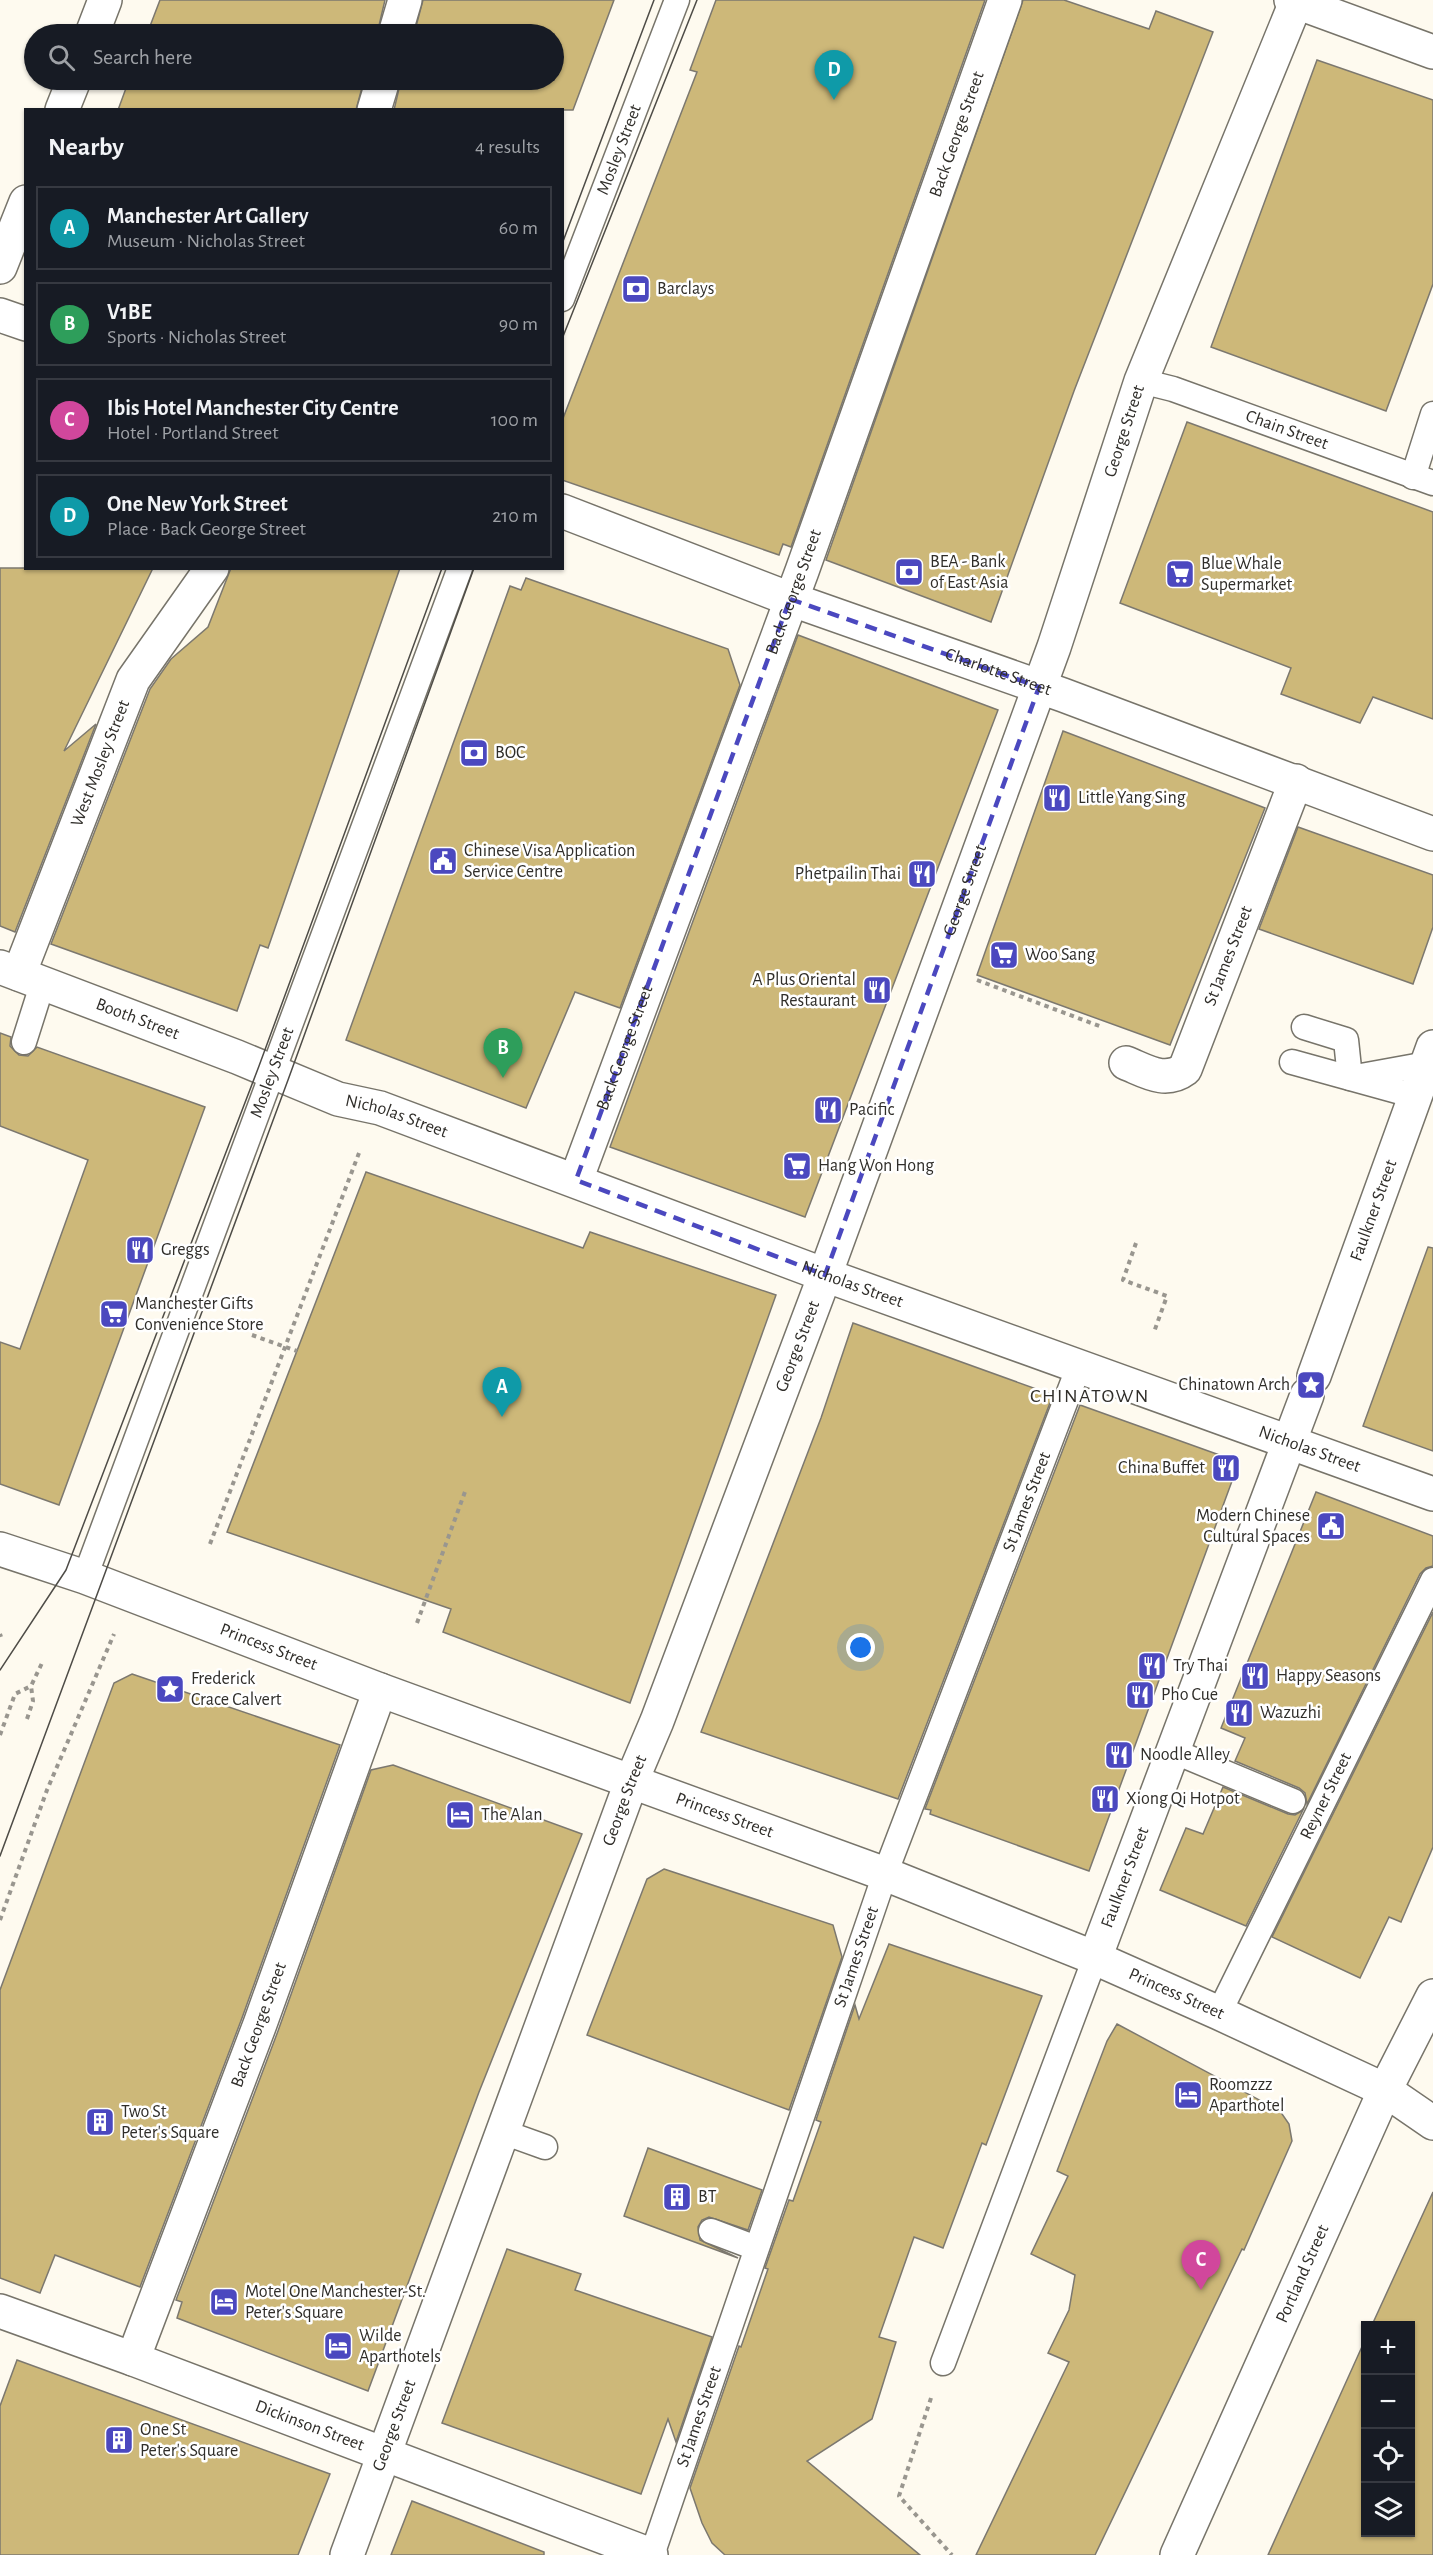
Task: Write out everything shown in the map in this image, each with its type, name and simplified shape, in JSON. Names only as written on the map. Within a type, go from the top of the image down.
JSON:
[{"type":"street","points":[[96,24],[105,0]]},
{"type":"street","points":[[398,24],[405,0]]},
{"type":"street","name":"Back George Street","points":[[576,1180],[790,599],[1005,0]]},
{"type":"street","points":[[1294,1],[1433,52]]},
{"type":"street","name":"George Street","points":[[347,2555],[632,1780],[657,1721],[825,1275],[1039,687],[1142,381],[1294,1]]},
{"type":"street","points":[[63,108],[70,90]]},
{"type":"street","points":[[375,108],[380,90]]},
{"type":"street","points":[[0,267],[24,207]]},
{"type":"street","points":[[0,315],[24,323]]},
{"type":"street","name":"Charlotte Street","points":[[564,512],[790,599],[1039,687],[1433,834]]},
{"type":"street","name":"West Mosley Street","points":[[21,974],[133,680],[211,570]]},
{"type":"street","name":"St James Street","points":[[1125,1063],[1163,1077],[1175,1076],[1185,1069],[1296,781]]},
{"type":"street","name":"Booth Street","points":[[21,974],[274,1074]]},
{"type":"street","name":"Faulkner Street","points":[[1095,1958],[1311,1385],[1430,1055]]},
{"type":"street","name":"Nicholas Street","points":[[274,1074],[338,1100],[380,1108],[825,1275],[1433,1494]]},
{"type":"street","name":"Princess Street","points":[[0,1549],[85,1576],[380,1690],[885,1874],[1095,1958],[1385,2090],[1433,2123]]},
{"type":"street","name":"Back George Street","points":[[134,2359],[256,2035],[380,1690]]},
{"type":"street","name":"Portland Street","points":[[1177,2555],[1385,2090],[1433,1996]]},
{"type":"street","name":"Dickinson Street","points":[[0,2311],[134,2359],[651,2555]]},
{"type":"lane","name":"Mosley Street","points":[[564,294],[677,0]]},
{"type":"lane","name":"Chain Street","points":[[1142,381],[1173,389],[1423,480]]},
{"type":"lane","points":[[1423,480],[1433,414]]},
{"type":"lane","name":"Mosley Street","points":[[85,1576],[274,1074],[459,570]]},
{"type":"lane","name":"West Mosley Street","points":[[21,974],[24,1042]]},
{"type":"lane","points":[[1304,1027],[1346,1040],[1350,1078]]},
{"type":"lane","points":[[1350,1078],[1430,1055]]},
{"type":"lane","points":[[1292,1062],[1415,1096]]},
{"type":"lane","name":"St James Street","points":[[651,2555],[885,1874],[1079,1366]]},
{"type":"lane","name":"Reyner Street","points":[[1219,2013],[1433,1580]]},
{"type":"lane","points":[[1173,1751],[1293,1801]]},
{"type":"lane","name":"Faulkner Street","points":[[943,2363],[1095,1958]]},
{"type":"lane","points":[[503,2132],[545,2147]]},
{"type":"lane","points":[[711,2231],[756,2248]]},
{"type":"path","points":[[938,965],[1111,1030]]},
{"type":"path","points":[[210,1544],[359,1153]]},
{"type":"path","points":[[1136,1243],[1123,1280],[1167,1296],[1154,1332]]},
{"type":"path","points":[[252,1335],[297,1351]]},
{"type":"path","points":[[417,1623],[466,1489]]},
{"type":"path","points":[[0,1920],[47,1790],[132,1596]]},
{"type":"path","points":[[27,1719],[33,1701],[31,1686],[42,1663]]},
{"type":"path","points":[[0,1735],[15,1694],[31,1686]]},
{"type":"path","points":[[943,2363],[899,2496],[952,2555]]},
{"type":"highlighted area","points":[[790,599],[1039,687],[825,1275],[576,1180]]},
{"type":"building","points":[[160,0],[385,0],[379,24],[151,24]]},
{"type":"building","points":[[423,0],[614,0],[573,110],[564,110],[564,108],[394,108],[399,90],[564,90],[564,24],[417,24]]},
{"type":"building","points":[[716,0],[985,0],[791,547],[783,544],[779,555],[564,481],[564,416],[697,72],[690,70]]},
{"type":"building","points":[[1023,0],[1064,0],[1149,29],[1156,11],[1213,32],[1074,391],[991,622],[826,560]]},
{"type":"building","points":[[1317,60],[1433,100],[1433,284],[1386,411],[1211,347]]},
{"type":"building","points":[[125,90],[361,90],[357,108],[119,108]]},
{"type":"building","points":[[1187,422],[1433,512],[1433,719],[1373,697],[1360,723],[1281,694],[1291,668],[1120,603]]},
{"type":"building","points":[[0,568],[152,570],[64,751],[96,724],[15,932],[0,926]]},
{"type":"building","points":[[230,570],[399,570],[268,948],[260,945],[237,1011],[51,944],[150,689],[171,659],[208,627]]},
{"type":"building","points":[[526,578],[728,649],[740,685],[620,1008],[575,992],[526,1108],[346,1040],[510,586],[521,590]]},
{"type":"building","points":[[798,635],[998,710],[805,1217],[610,1147]]},
{"type":"building","points":[[1063,731],[1265,808],[1170,1045],[977,975]]},
{"type":"building","points":[[1298,827],[1433,875],[1433,927],[1413,984],[1259,929]]},
{"type":"building","points":[[0,1033],[11,1037],[10,1046],[19,1055],[28,1056],[37,1047],[205,1107],[59,1505],[0,1484],[0,1342],[20,1349],[88,1160],[0,1126]]},
{"type":"building","points":[[366,1172],[583,1248],[590,1232],[776,1295],[630,1703],[443,1632],[451,1609],[227,1532]]},
{"type":"building","points":[[1428,1247],[1433,1248],[1433,1451],[1363,1426]]},
{"type":"building","points":[[853,1323],[1053,1395],[898,1799],[701,1732],[821,1418]]},
{"type":"building","points":[[1080,1405],[1239,1462],[1089,1871],[930,1814],[931,1810],[925,1809]]},
{"type":"building","points":[[1316,1492],[1433,1536],[1433,1566],[1426,1568],[1420,1574],[1307,1804],[1305,1793],[1299,1788],[1235,1761],[1245,1738],[1221,1728]]},
{"type":"building","points":[[1433,1612],[1433,1847],[1401,1922],[1389,1917],[1360,1978],[1272,1937]]},
{"type":"building","name":"Two St Peter's Square","points":[[132,1674],[340,1745],[242,2018],[140,2287],[55,2255],[40,2293],[0,2278],[0,1990],[114,1683]]},
{"type":"building","points":[[393,1765],[582,1834],[479,2092],[368,2391],[177,2318],[182,2302],[176,2300],[278,2031],[371,1770]]},
{"type":"building","points":[[1223,1787],[1288,1814],[1295,1815],[1303,1810],[1246,1926],[1160,1890],[1186,1828],[1203,1834]]},
{"type":"building","points":[[664,1869],[833,1925],[842,1957],[789,2110],[587,2035],[647,1879]]},
{"type":"building","points":[[889,1944],[1042,1996],[986,2145],[982,2143],[943,2248],[914,2237],[879,2337],[896,2342],[872,2419],[807,2461],[920,2555],[725,2555],[712,2543],[702,2523],[690,2488],[768,2269],[765,2268],[789,2200],[793,2201],[821,2122],[816,2120],[855,2005],[859,2019]]},
{"type":"building","points":[[1117,2024],[1280,2111],[1289,2124],[1292,2141],[1244,2250],[1242,2249],[1095,2555],[976,2555],[1069,2362],[1048,2353],[1069,2310],[1075,2275],[1031,2254],[1068,2176],[1057,2171],[1107,2041]]},
{"type":"building","name":"BT","points":[[648,2148],[762,2190],[748,2230],[709,2217],[702,2220],[698,2227],[700,2240],[738,2258],[624,2216]]},
{"type":"building","points":[[1433,2192],[1433,2555],[1268,2555],[1361,2349],[1361,2537],[1415,2537],[1415,2321],[1374,2321]]},
{"type":"building","points":[[507,2249],[581,2274],[575,2290],[712,2337],[676,2442],[668,2419],[641,2494],[442,2423]]},
{"type":"building","name":"One St Peter's Square","points":[[17,2360],[330,2474],[298,2555],[0,2555],[0,2406]]},
{"type":"building","points":[[412,2501],[544,2552],[544,2555],[391,2555]]},
{"type":"tram line","points":[[564,239],[654,0]]},
{"type":"tram line","points":[[564,334],[697,0]]},
{"type":"tram line","points":[[0,1670],[66,1570],[259,1066],[441,570]]},
{"type":"tram line","points":[[0,1856],[288,1080],[473,570]]},
{"type":"place","name":"One New York Street","points":[[834,100]]},
{"type":"place","name":"Barclays","points":[[636,289]]},
{"type":"place","name":"BEA - Bank of East Asia","points":[[909,572]]},
{"type":"place","name":"Blue Whale Supermarket","points":[[1180,574]]},
{"type":"place","name":"BOC","points":[[474,753]]},
{"type":"place","name":"Little Yang Sing","points":[[1057,798]]},
{"type":"place","name":"Chinese Visa Application Service Centre","points":[[443,861]]},
{"type":"place","name":"Phetpailin Thai","points":[[922,874]]},
{"type":"place","name":"Woo Sang","points":[[1004,955]]},
{"type":"place","name":"A Plus Oriental Restaurant","points":[[877,990]]},
{"type":"place","name":"V1BE","points":[[503,1078]]},
{"type":"place","name":"Pacific","points":[[828,1110]]},
{"type":"place","name":"Hang Won Hong","points":[[797,1166]]},
{"type":"place","name":"Greggs","points":[[140,1250]]},
{"type":"place","name":"Manchester Gifts Convenience Store","points":[[114,1314]]},
{"type":"place","name":"Chinatown Arch","points":[[1311,1385]]},
{"type":"place","name":"Manchester Art Gallery","points":[[502,1417]]},
{"type":"place","name":"China Buffet","points":[[1226,1468]]},
{"type":"place","name":"Modern Chinese Cultural Spaces","points":[[1331,1526]]},
{"type":"place","name":"Try Thai","points":[[1152,1666]]},
{"type":"place","name":"Happy Seasons","points":[[1255,1676]]},
{"type":"place","name":"Frederick Crace Calvert","points":[[170,1689]]},
{"type":"place","name":"Pho Cue","points":[[1140,1695]]},
{"type":"place","name":"Wazuzhi","points":[[1239,1713]]},
{"type":"place","name":"Noodle Alley","points":[[1119,1755]]},
{"type":"place","name":"Xiong Qi Hotpot","points":[[1105,1799]]},
{"type":"place","name":"The Alan","points":[[460,1815]]},
{"type":"place","name":"Roomzzz Aparthotel","points":[[1188,2095]]},
{"type":"place","name":"Two St Peter's Square","points":[[100,2122]]},
{"type":"place","name":"BT","points":[[677,2197]]},
{"type":"place","name":"Ibis Hotel Manchester City Centre","points":[[1201,2290]]},
{"type":"place","name":"Motel One Manchester-St. Peter's Square","points":[[224,2302]]},
{"type":"place","name":"Wilde Aparthotels","points":[[338,2346]]},
{"type":"place","name":"One St Peter's Square","points":[[119,2440]]},
{"type":"district","name":"CHINATOWN","points":[[1090,1396]]}]
